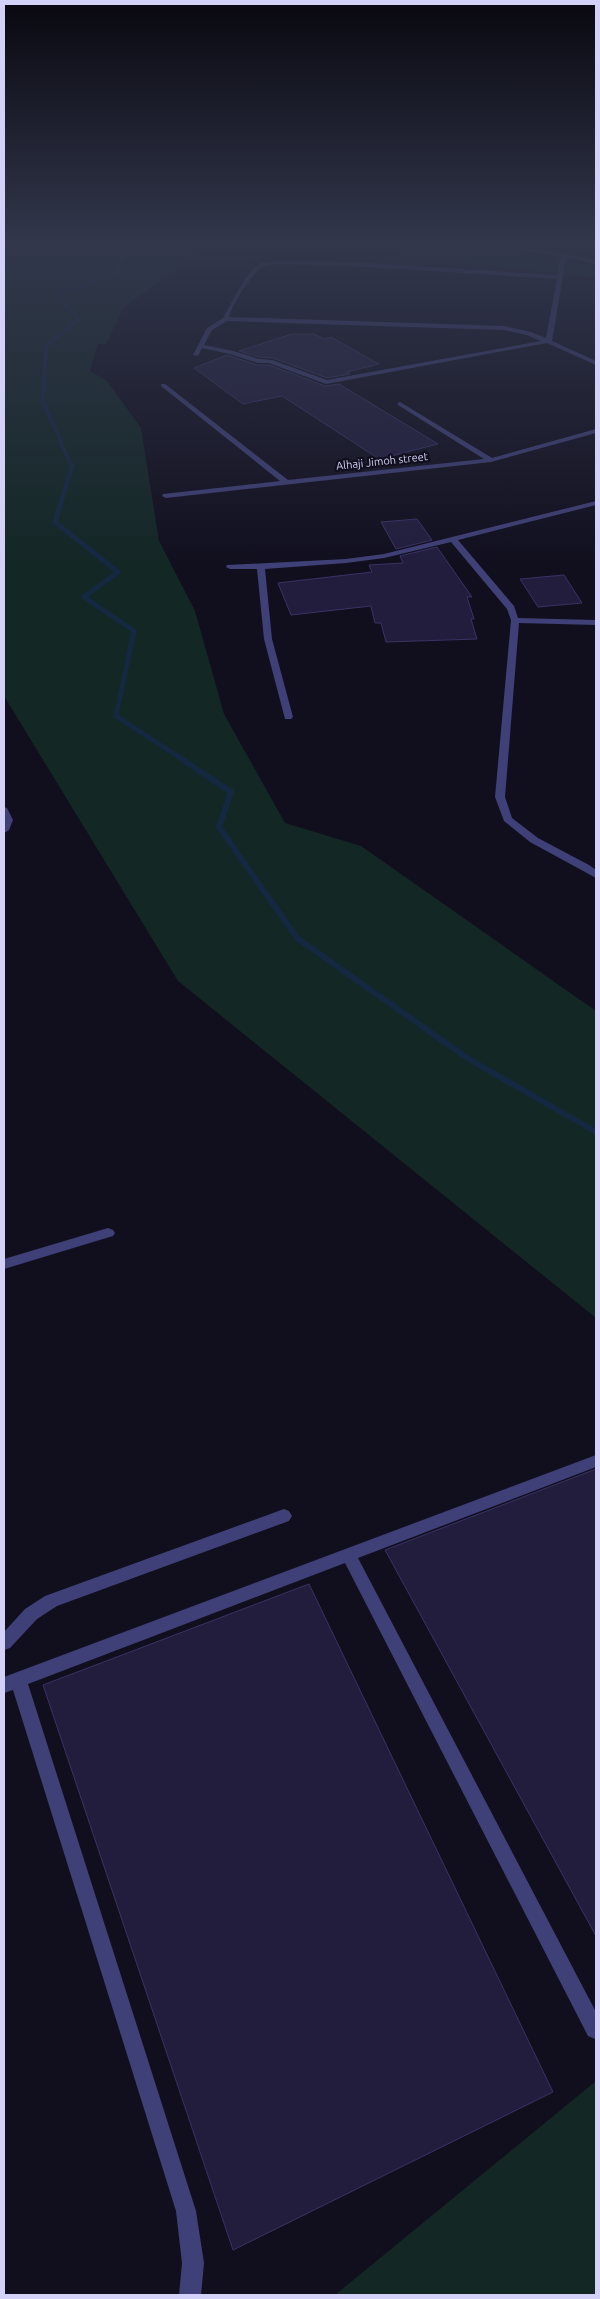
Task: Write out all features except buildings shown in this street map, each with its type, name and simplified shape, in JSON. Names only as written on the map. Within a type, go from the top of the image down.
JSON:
[{"type":"street","points":[[196,355],[198,351]]},
{"type":"street","points":[[227,351],[258,361],[270,361],[326,382],[493,351]]},
{"type":"street","points":[[571,351],[596,363]]},
{"type":"street","points":[[163,385],[286,482]]},
{"type":"street","points":[[400,404],[491,460]]},
{"type":"street","name":"Alhaji Jimoh street","points":[[166,496],[491,460],[596,431]]},
{"type":"street","points":[[583,434],[596,439]]},
{"type":"street","points":[[230,567],[262,568],[384,556],[596,503]]},
{"type":"street","points":[[453,539],[511,608],[515,620],[500,797],[508,819],[534,840],[585,866],[596,875]]},
{"type":"street","points":[[262,568],[268,639],[288,717]]},
{"type":"street","points":[[515,620],[596,622]]},
{"type":"street","points":[[4,810],[8,820],[4,830]]},
{"type":"street","points":[[4,1264],[108,1233]]},
{"type":"street","points":[[190,2295],[193,2263],[186,2211],[11,1682],[596,1461]]},
{"type":"street","points":[[4,1643],[31,1614],[51,1601],[284,1516]]},
{"type":"street","points":[[348,1554],[594,2029]]},
{"type":"green space","points":[[4,351],[96,351],[90,371],[107,381],[141,428],[159,541],[195,611],[224,714],[285,823],[361,846],[596,1011],[596,1318],[178,981],[4,696]]},
{"type":"green space","points":[[596,2081],[596,2295],[335,2295]]},
{"type":"waterway","points":[[46,351],[43,401],[72,467]]},
{"type":"waterway","points":[[72,467],[55,522],[118,572],[84,597],[134,631],[116,716],[182,759]]},
{"type":"waterway","points":[[180,758],[231,792],[219,827],[297,938],[467,1058],[596,1132]]}]
